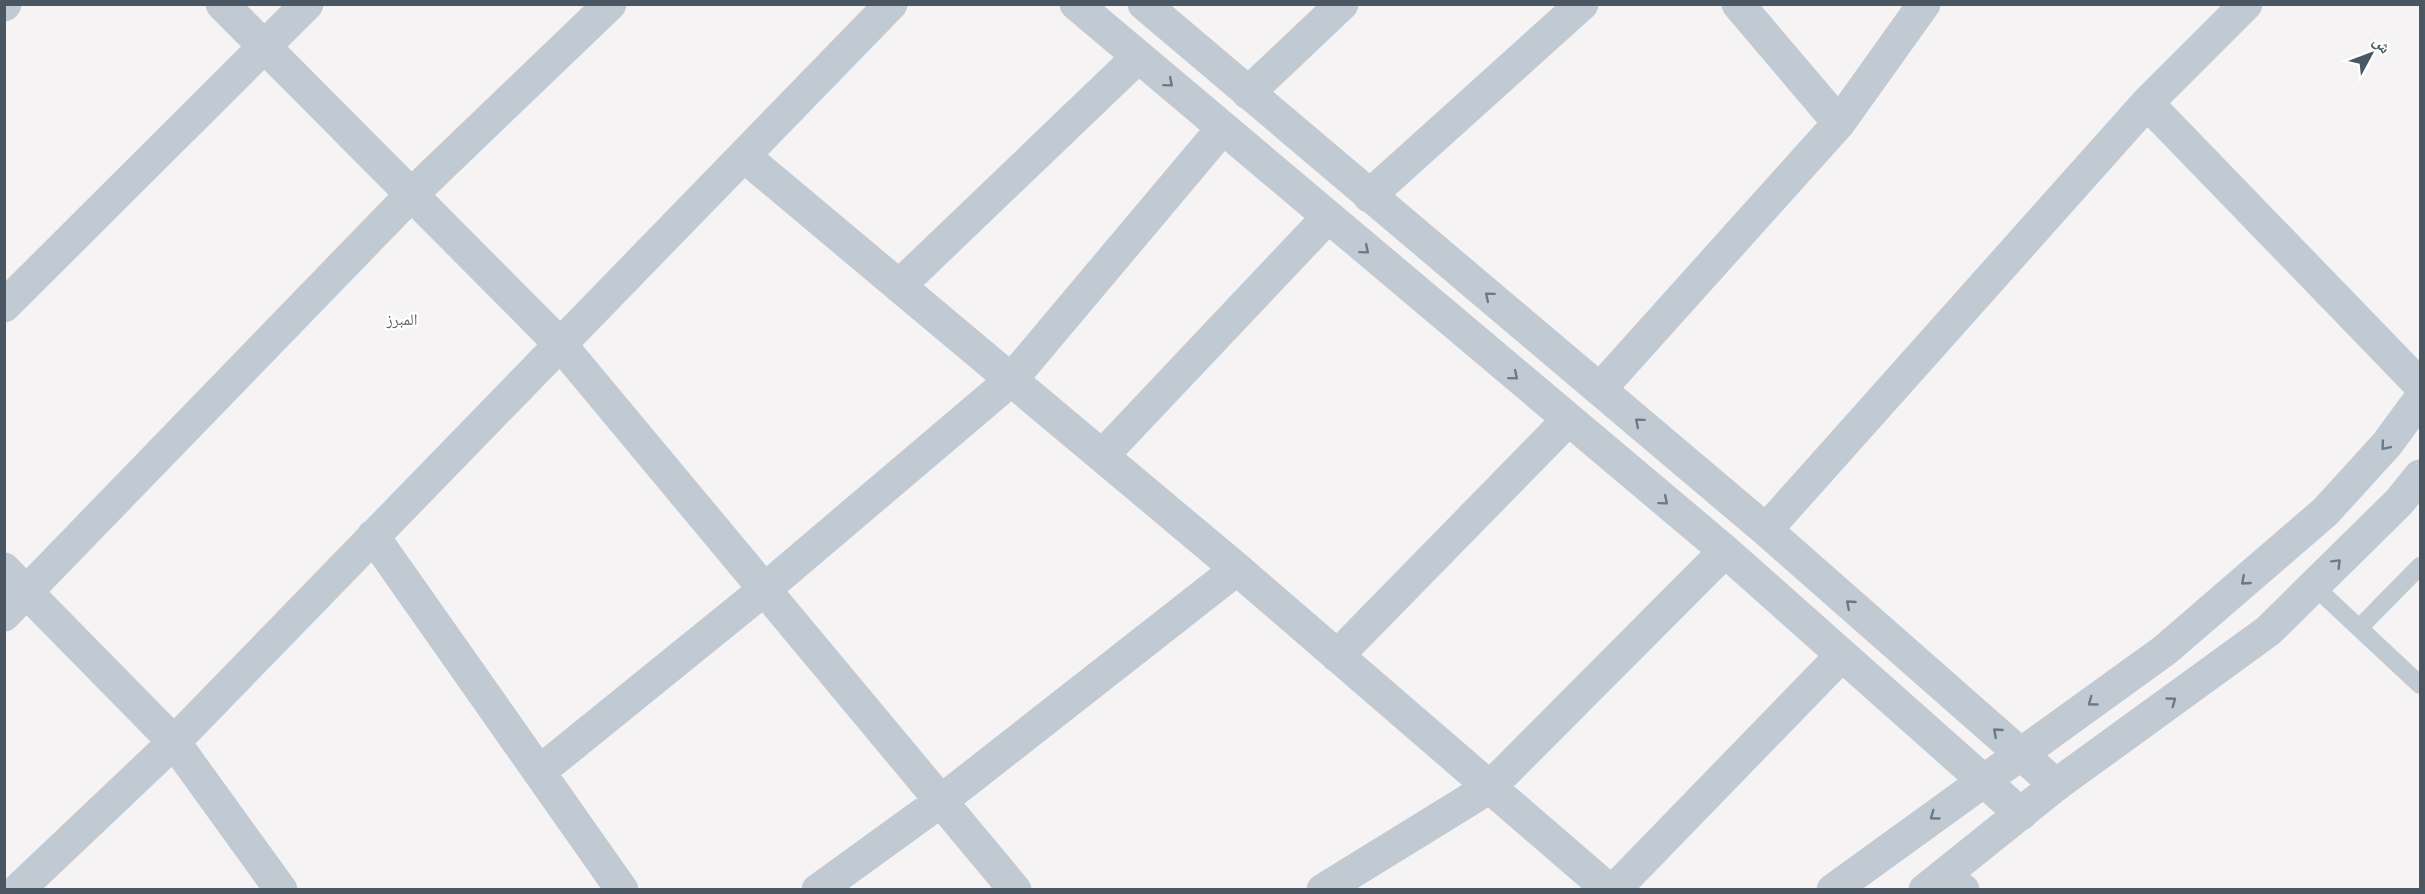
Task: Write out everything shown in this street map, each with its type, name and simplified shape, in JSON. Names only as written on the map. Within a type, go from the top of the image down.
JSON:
[{"type":"street","points":[[222,4],[560,344],[1015,890]]},
{"type":"street","points":[[4,306],[307,4]]},
{"type":"street","points":[[4,615],[28,593],[411,195],[610,4]]},
{"type":"street","points":[[18,890],[174,742],[891,4]]},
{"type":"street","points":[[1076,4],[1567,421],[1725,551],[2021,814]]},
{"type":"street","points":[[1144,4],[1368,196],[1766,530],[2056,785]]},
{"type":"street","points":[[1248,93],[1342,4]]},
{"type":"street","points":[[1368,196],[1582,4]]},
{"type":"street","points":[[1738,4],[1839,123]]},
{"type":"street","points":[[1600,389],[1839,123],[1924,4]]},
{"type":"street","points":[[1766,530],[2147,103],[2246,4]]},
{"type":"street","points":[[899,286],[1138,57]]},
{"type":"street","points":[[2147,103],[2421,385]]},
{"type":"street","points":[[539,772],[765,590],[1011,380],[1222,129]]},
{"type":"street","points":[[744,156],[1237,569],[1609,890]]},
{"type":"street","points":[[1102,456],[1327,218]]},
{"type":"street","points":[[1833,890],[2165,650],[2325,512],[2387,444],[2421,399]]},
{"type":"street","points":[[1337,656],[1567,421]]},
{"type":"street","points":[[1943,885],[2056,785],[2268,631],[2399,502],[2421,476]]},
{"type":"street","points":[[373,536],[622,890]]},
{"type":"street","points":[[1323,890],[1490,787],[1725,551]]},
{"type":"street","points":[[4,569],[174,742],[281,890]]},
{"type":"street","points":[[818,890],[941,801],[1237,569]]},
{"type":"street","points":[[1614,890],[1842,655]]},
{"type":"lane","points":[[2359,628],[2421,566]]},
{"type":"lane","points":[[2314,586],[2421,685]]},
{"type":"district","name":"المبرز","points":[[402,319]]}]
